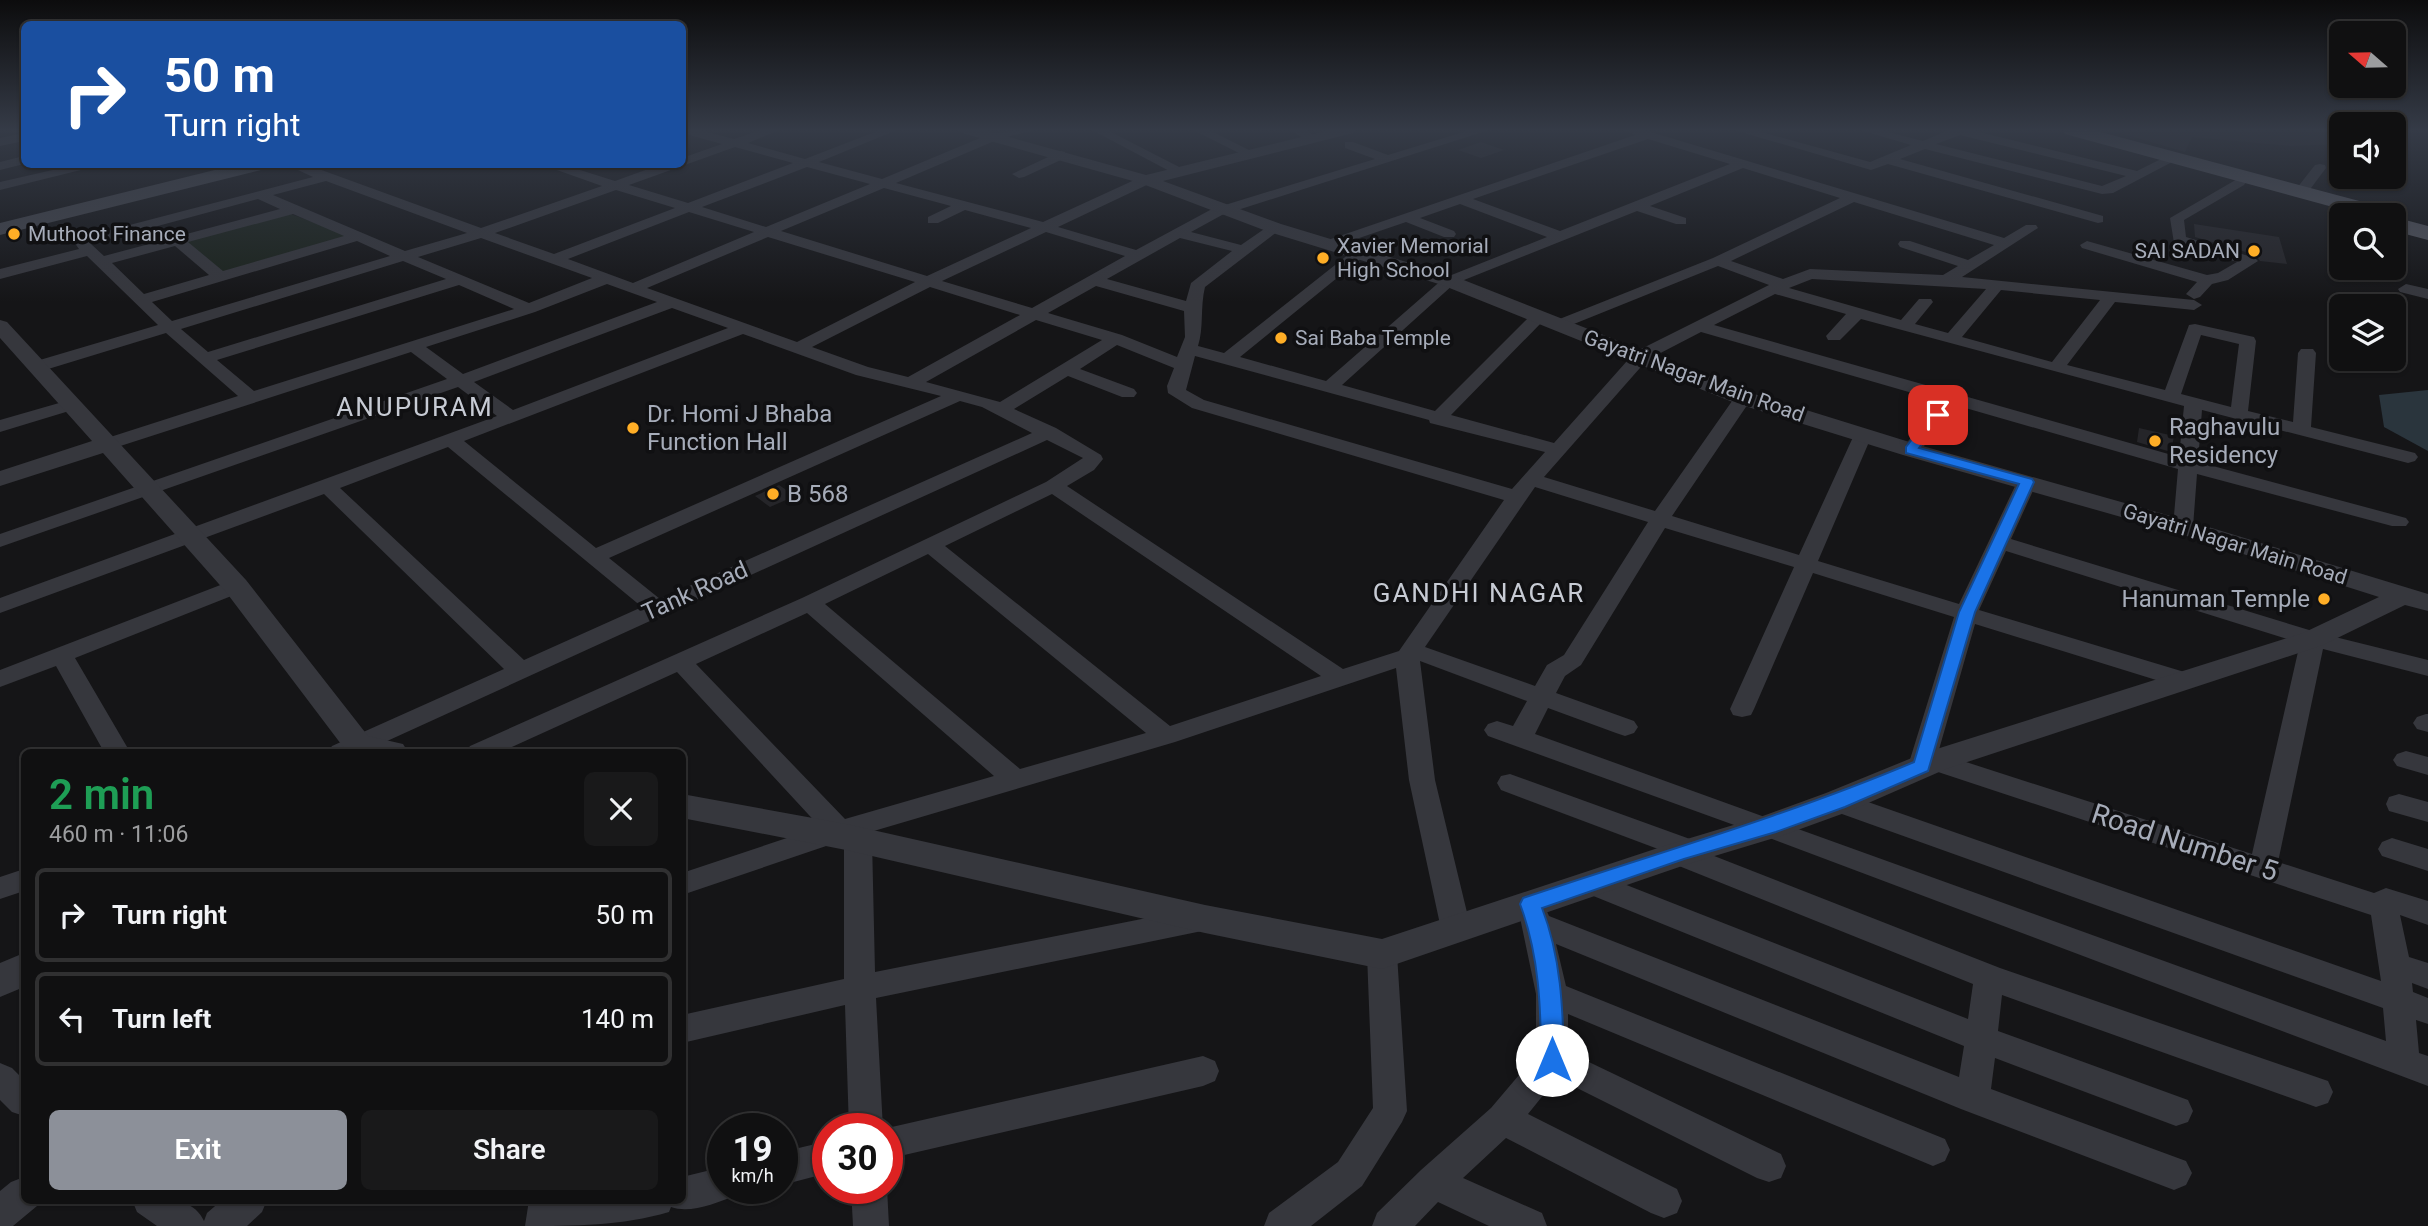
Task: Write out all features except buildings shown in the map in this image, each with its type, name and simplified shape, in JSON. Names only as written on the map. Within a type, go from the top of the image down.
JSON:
[{"type":"main road","points":[[0,222],[144,187]]},
{"type":"main road","points":[[0,229],[169,187]]},
{"type":"main road","points":[[2259,187],[2329,206]]},
{"type":"main road","points":[[2279,187],[2339,203]]},
{"type":"main road","points":[[2406,221],[2428,226]]},
{"type":"main road","points":[[2406,227],[2428,233]]},
{"type":"street","points":[[250,397],[169,327],[81,243],[289,187]]},
{"type":"street","points":[[355,187],[675,301],[797,348],[909,384],[959,395],[1002,409],[1086,450],[1093,459],[1087,466],[1053,486],[810,603],[486,749]]},
{"type":"street","points":[[39,366],[408,256],[612,187]]},
{"type":"street","points":[[619,187],[1116,339],[1187,358],[1229,358],[1437,419],[1558,450]]},
{"type":"street","points":[[555,260],[744,187]]},
{"type":"street","points":[[636,287],[874,187]]},
{"type":"street","points":[[900,187],[1136,255]]},
{"type":"street","points":[[797,348],[927,282],[1130,187]]},
{"type":"street","name":"Gayatri Nagar Main Road","points":[[1166,187],[1275,228],[1449,281],[1743,398],[1911,450],[2183,527],[2415,600]]},
{"type":"street","points":[[909,384],[1178,233],[1226,209],[1297,187]]},
{"type":"street","points":[[1330,244],[1491,187]]},
{"type":"street","points":[[1328,388],[1449,281],[1682,187]]},
{"type":"street","points":[[1816,187],[2004,243]]},
{"type":"street","points":[[1986,187],[2098,219]]},
{"type":"street","points":[[2085,187],[2108,190],[2114,187]]},
{"type":"street","points":[[2087,245],[2207,280],[2223,277],[2249,261],[2179,240],[2177,218],[2230,187]]},
{"type":"street","points":[[2300,193],[2305,187]]},
{"type":"street","points":[[260,195],[528,309]]},
{"type":"street","points":[[1558,326],[1718,261],[1851,198]]},
{"type":"street","points":[[1459,199],[1559,236]]},
{"type":"street","points":[[933,220],[965,205]]},
{"type":"street","points":[[1636,205],[1681,221]]},
{"type":"street","points":[[0,274],[178,241],[291,210]]},
{"type":"street","points":[[1405,218],[1449,234]]},
{"type":"street","points":[[1275,228],[1197,286],[1192,308],[1193,337],[1176,386],[1177,393],[1198,404],[1525,489],[1660,519],[2182,680]]},
{"type":"street","points":[[1946,280],[2031,228]]},
{"type":"street","points":[[1178,233],[1244,250]]},
{"type":"street","points":[[140,300],[360,236]]},
{"type":"street","points":[[178,241],[220,276]]},
{"type":"street","points":[[1905,244],[1969,265]]},
{"type":"street","points":[[1229,358],[1359,253]]},
{"type":"street","points":[[1718,261],[1779,287],[1857,313],[2056,368],[2408,457]]},
{"type":"street","points":[[686,883],[1166,736],[1409,653],[1525,489],[1641,356],[1810,274],[1946,280],[2111,296],[2194,299],[2207,280]]},
{"type":"street","points":[[0,480],[528,309],[607,278]]},
{"type":"street","points":[[205,358],[459,280]]},
{"type":"street","points":[[1093,280],[1192,308]]},
{"type":"street","points":[[1951,339],[1998,284]]},
{"type":"street","points":[[2406,289],[2428,294]]},
{"type":"street","points":[[2056,368],[2111,296]]},
{"type":"street","points":[[0,541],[462,380],[675,301]]},
{"type":"street","points":[[1904,326],[1925,302]]},
{"type":"street","points":[[1834,336],[1857,313]]},
{"type":"street","points":[[1437,419],[1537,317]]},
{"type":"street","points":[[0,326],[236,586],[350,749]]},
{"type":"street","points":[[1698,327],[2189,466],[2399,522]]},
{"type":"street","points":[[0,606],[451,440],[743,328]]},
{"type":"street","points":[[2171,397],[2194,329],[2248,341],[2239,413]]},
{"type":"street","points":[[1002,409],[1116,339]]},
{"type":"street","points":[[413,346],[511,417]]},
{"type":"street","points":[[2302,429],[2307,353]]},
{"type":"street","points":[[1065,369],[1128,393]]},
{"type":"street","points":[[595,556],[959,395]]},
{"type":"street","points":[[1743,398],[1660,519],[1573,660],[1555,671],[1541,697],[1508,734],[1769,827],[2416,1066]]},
{"type":"street","points":[[1911,450],[1951,398]]},
{"type":"street","points":[[2183,527],[2193,403]]},
{"type":"street","points":[[0,426],[73,404]]},
{"type":"street","name":"Tank Road","points":[[350,749],[1049,432]]},
{"type":"street","points":[[1742,709],[1863,435]]},
{"type":"street","points":[[451,440],[657,608]]},
{"type":"street","points":[[1928,764],[1967,612],[2027,482]]},
{"type":"street","points":[[326,485],[520,670]]},
{"type":"street","points":[[1053,486],[1339,677]]},
{"type":"street","points":[[1998,542],[2313,639],[2428,668]]},
{"type":"street","points":[[930,545],[1166,736]]},
{"type":"street","points":[[0,679],[236,586]]},
{"type":"street","points":[[686,807],[844,835],[1205,919],[1382,954],[1456,929],[1534,914],[1591,883],[1769,827],[1838,802],[1928,764],[2313,639],[2415,600]]},
{"type":"street","points":[[810,603],[1017,781]]},
{"type":"street","points":[[2263,868],[2313,639]]},
{"type":"street","points":[[1409,653],[1625,727]]},
{"type":"street","points":[[1409,653],[1423,780],[1456,929]]},
{"type":"street","points":[[61,654],[115,749]]},
{"type":"street","points":[[679,660],[844,835],[860,988],[865,1113]]},
{"type":"street","name":"Road Number 5","points":[[1928,764],[2384,908],[2386,899],[2428,914]]},
{"type":"street","points":[[1510,783],[1989,977],[2316,1092]]},
{"type":"street","points":[[1838,802],[2428,1011]]},
{"type":"street","points":[[2399,804],[2428,812]]},
{"type":"street","points":[[2392,849],[2428,860]]},
{"type":"street","points":[[0,888],[21,881]]},
{"type":"street","points":[[1591,883],[1980,1038],[2176,1111]]},
{"type":"street","points":[[2384,908],[2395,965],[2398,1000],[2416,1066]]},
{"type":"street","points":[[1390,1226],[1433,1182],[1503,1119],[1552,1060],[1552,994],[1534,914]]},
{"type":"street","points":[[1534,914],[1973,1098],[2174,1173]]},
{"type":"street","points":[[686,1027],[860,988],[1205,919]]},
{"type":"street","points":[[1282,1226],[1350,1174],[1390,1111],[1382,954]]},
{"type":"street","points":[[2395,965],[2428,976]]},
{"type":"street","points":[[0,981],[21,970]]},
{"type":"street","points":[[1973,1098],[1989,977]]},
{"type":"street","points":[[1552,994],[1933,1150]]},
{"type":"street","points":[[1552,1060],[1769,1166]]},
{"type":"street","points":[[903,1139],[1203,1071]]},
{"type":"street","points":[[0,1078],[21,1098]]},
{"type":"street","points":[[1503,1119],[1664,1201]]},
{"type":"street","points":[[1433,1182],[1529,1226]]},
{"type":"street","points":[[686,1193],[707,1188]]},
{"type":"street","points":[[0,1214],[21,1196]]},
{"type":"street","points":[[156,1204],[188,1226]]},
{"type":"street","points":[[220,1226],[245,1204]]},
{"type":"street","points":[[543,1226],[546,1204]]},
{"type":"street","points":[[554,1226],[640,1204]]},
{"type":"street","points":[[870,1204],[872,1226]]},
{"type":"shaded area","points":[[288,213],[351,236],[224,273],[184,241]]},
{"type":"shaded area","points":[[2428,390],[2428,451],[2384,427],[2379,395]]},
{"type":"place","name":"Muthoot Finance","points":[[14,234]]},
{"type":"place","name":"SAI SADAN","points":[[2254,251]]},
{"type":"place","name":"Xavier Memorial High School","points":[[1323,258]]},
{"type":"place","name":"Sai Baba Temple","points":[[1281,338]]},
{"type":"place","name":"Dr. Homi J Bhaba Function Hall","points":[[633,428]]},
{"type":"place","name":"Raghavulu Residency","points":[[2155,441]]},
{"type":"place","name":"B 568","points":[[773,494]]},
{"type":"place","name":"Hanuman Temple","points":[[2324,599]]},
{"type":"district","name":"ANUPURAM","points":[[415,407]]},
{"type":"district","name":"GANDHI NAGAR","points":[[1479,593]]},
{"type":"route","points":[[1552,1060],[1552,994],[1538,924],[1530,904],[1679,853],[1769,827],[1838,802],[1922,766],[1967,612],[2027,482],[1911,450],[1938,415]]}]
